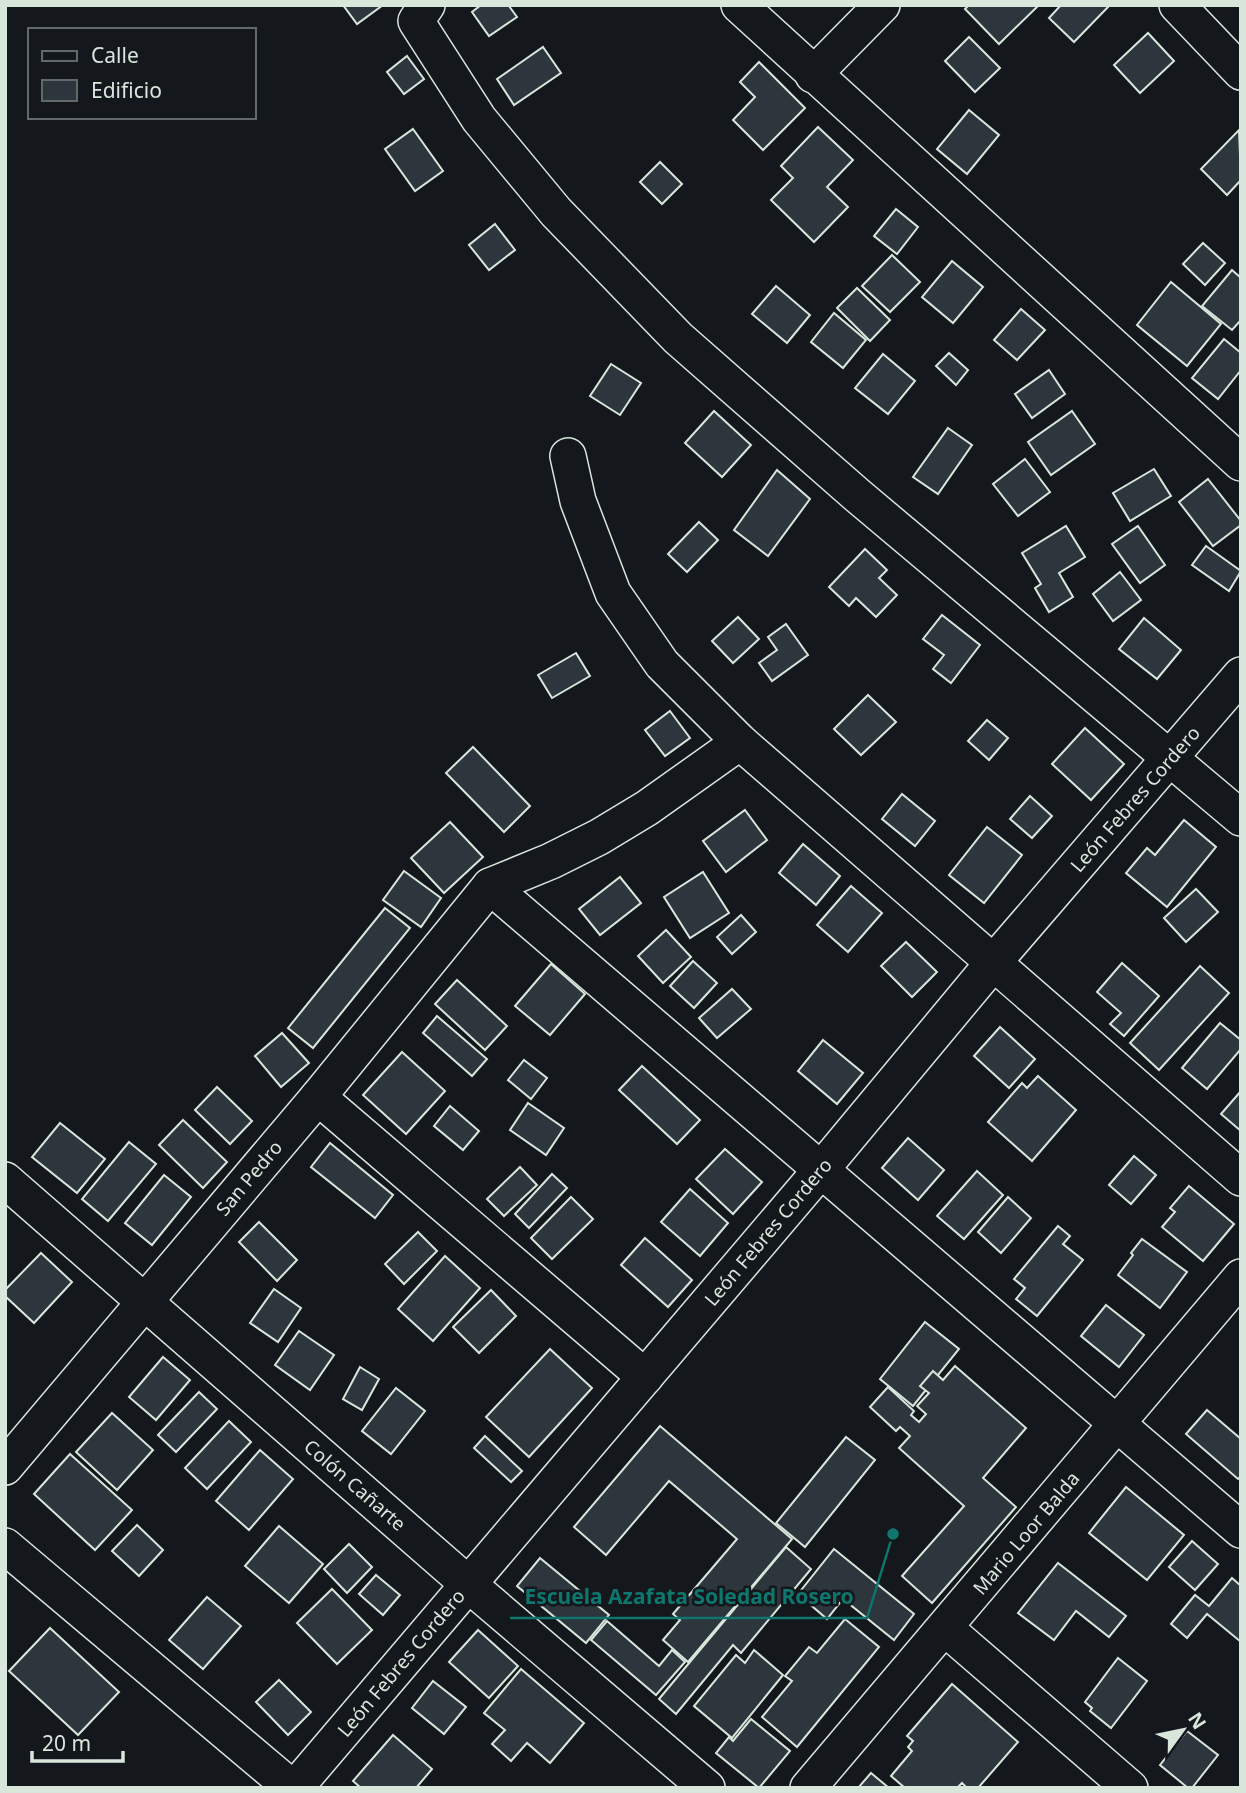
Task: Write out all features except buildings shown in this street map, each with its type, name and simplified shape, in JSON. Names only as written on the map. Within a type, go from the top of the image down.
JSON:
[{"type":"street","points":[[427,5],[416,21],[479,119],[556,212],[678,338],[857,495],[1241,818]]},
{"type":"street","points":[[738,5],[1241,463]]},
{"type":"street","points":[[813,75],[882,5]]},
{"type":"street","points":[[1177,5],[1241,72]]},
{"type":"street","points":[[568,456],[578,500],[614,593],[662,664],[740,742],[1241,1178]]},
{"type":"street","name":"León Febres Cordero","points":[[294,1788],[820,1171],[993,963],[1241,675]]},
{"type":"street","points":[[740,742],[647,808],[608,831],[551,860],[489,886],[1241,1530]]},
{"type":"street","name":"San Pedro","points":[[5,1466],[318,1097],[489,886]]},
{"type":"street","points":[[318,1097],[645,1377]]},
{"type":"street","name":"Colón Cañarte","points":[[5,1180],[468,1584],[707,1788]]},
{"type":"street","name":"Mario Loor Balda","points":[[808,1788],[1241,1276]]},
{"type":"street","points":[[5,1546],[294,1788]]},
{"type":"street","points":[[944,1628],[1130,1788]]},
{"type":"place","name":"Escuela Azafata Soledad Rosero","points":[[893,1534]]}]
